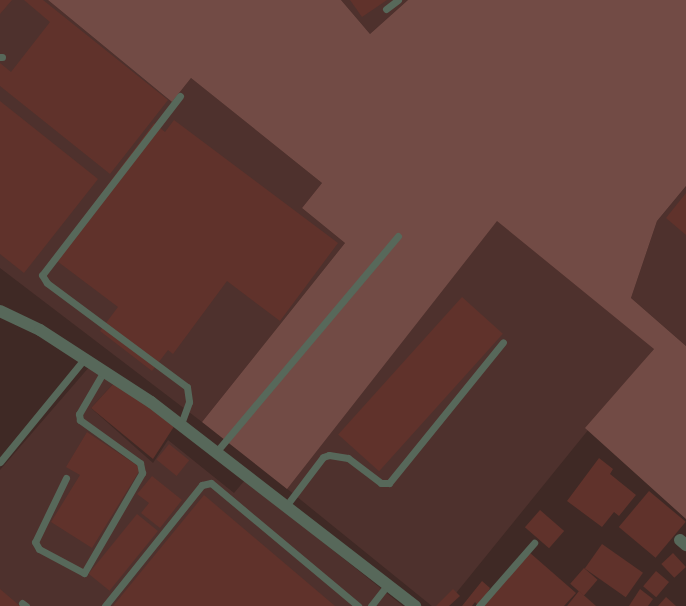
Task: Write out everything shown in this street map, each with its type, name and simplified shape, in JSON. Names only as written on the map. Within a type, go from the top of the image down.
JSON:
[{"type":"street","points":[[0,310],[40,330],[86,358],[181,424],[415,606]]},
{"type":"lane","points":[[386,9],[398,0]]},
{"type":"lane","points":[[180,96],[42,275],[47,283],[187,387],[189,402],[181,424]]},
{"type":"lane","points":[[217,451],[398,236]]},
{"type":"lane","points":[[286,506],[322,457],[329,455],[348,458],[381,483],[389,483],[503,342]]},
{"type":"lane","points":[[0,462],[86,358]]},
{"type":"lane","points":[[66,478],[35,542],[39,549],[84,574],[142,473],[140,463],[80,420],[79,414],[104,371]]},
{"type":"lane","points":[[104,606],[202,485],[211,483],[358,606]]},
{"type":"lane","points":[[479,606],[534,543]]},
{"type":"lane","points":[[371,606],[388,584]]},
{"type":"shaded area","points":[[0,0],[48,0],[172,102],[191,78],[322,183],[302,208],[345,243],[202,422],[0,268]]},
{"type":"shaded area","points":[[48,0],[341,0],[370,34],[408,0],[686,0],[686,186],[657,221],[631,298],[686,346],[686,519],[585,428],[654,349],[497,221],[287,489],[202,422],[345,243],[302,208],[322,183],[191,78],[172,102]]},
{"type":"shaded area","points":[[341,0],[408,0],[370,34]]},
{"type":"shaded area","points":[[686,186],[686,346],[631,298],[657,221]]},
{"type":"shaded area","points":[[497,220],[655,348],[446,606],[432,606],[282,485]]},
{"type":"shaded area","points":[[90,366],[114,383],[91,408],[153,463],[168,440],[234,493],[245,480],[403,606],[0,606],[0,470]]},
{"type":"building","points":[[0,0],[12,0],[0,14]]},
{"type":"building","points":[[24,0],[43,0],[168,100],[110,174],[0,86],[0,63],[11,72],[50,22]]},
{"type":"building","points":[[350,0],[387,0],[362,17]]},
{"type":"building","points":[[0,101],[98,179],[24,273],[0,254]]},
{"type":"building","points":[[174,120],[338,243],[280,321],[227,281],[173,354],[168,350],[152,371],[100,331],[118,307],[53,258],[154,123],[165,132]]},
{"type":"building","points":[[686,193],[686,235],[666,218]]},
{"type":"building","points":[[462,297],[503,334],[379,471],[338,434]]},
{"type":"building","points":[[114,383],[175,425],[153,459],[91,408]]},
{"type":"building","points":[[87,432],[141,468],[92,548],[51,522],[80,475],[66,467]]},
{"type":"building","points":[[169,444],[189,460],[177,476],[156,460]]},
{"type":"building","points":[[599,458],[613,469],[610,474],[636,495],[619,516],[614,512],[602,527],[567,501]]},
{"type":"building","points":[[152,476],[182,500],[160,528],[141,513],[149,503],[137,494]]},
{"type":"building","points":[[649,491],[686,522],[656,558],[619,527]]},
{"type":"building","points":[[204,495],[335,606],[113,606]]},
{"type":"building","points":[[540,510],[564,531],[549,548],[525,527]]},
{"type":"building","points":[[137,514],[158,531],[110,591],[89,574]]},
{"type":"building","points":[[602,544],[643,573],[626,597],[585,569]]},
{"type":"building","points":[[529,552],[576,593],[564,606],[482,606]]},
{"type":"building","points":[[673,553],[686,567],[674,578],[661,564]]},
{"type":"building","points":[[584,568],[598,580],[584,596],[570,584]]},
{"type":"building","points":[[656,571],[669,582],[656,597],[643,586]]},
{"type":"building","points":[[482,581],[490,588],[485,597],[478,605],[475,602],[472,606],[462,606]]},
{"type":"building","points":[[0,589],[20,606],[0,606]]},
{"type":"building","points":[[453,589],[460,596],[449,606],[436,606]]},
{"type":"building","points":[[640,589],[653,599],[648,606],[629,606]]},
{"type":"building","points":[[579,591],[596,606],[567,606]]},
{"type":"building","points":[[666,597],[676,606],[658,606]]}]
